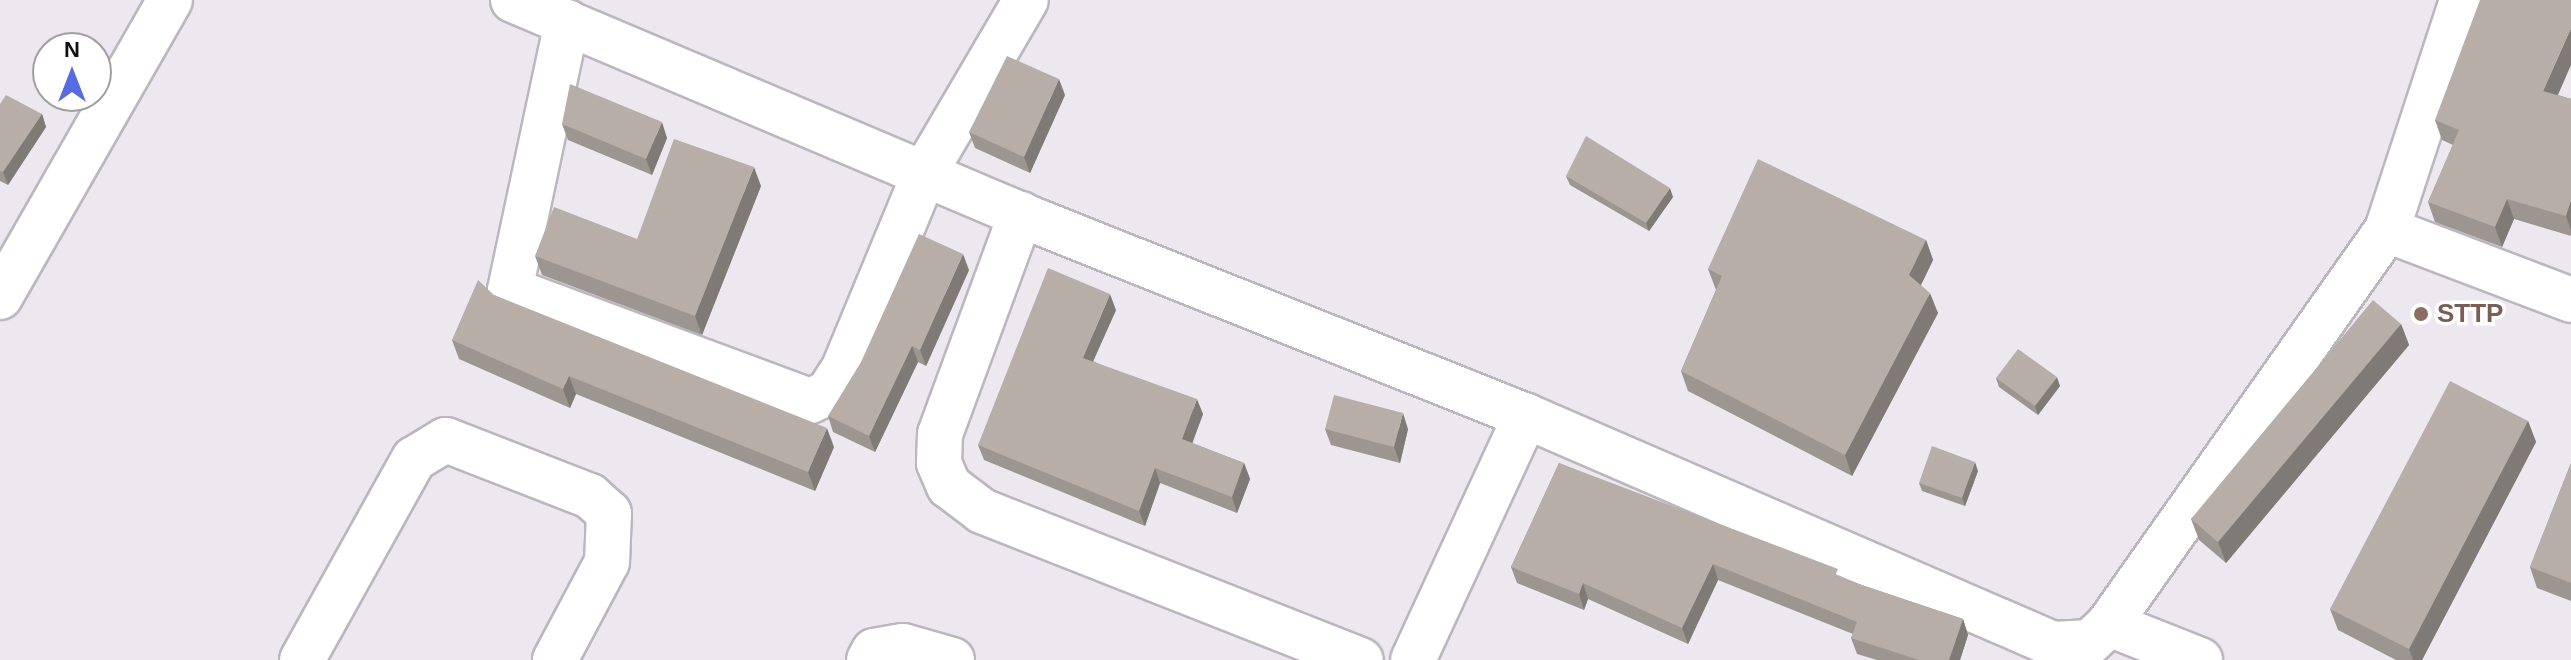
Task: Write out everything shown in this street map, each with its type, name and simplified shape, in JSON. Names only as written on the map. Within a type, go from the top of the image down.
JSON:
[{"type":"street","points":[[0,297],[170,0]]},
{"type":"street","points":[[513,0],[1021,214],[1526,416],[2048,652],[2090,642],[2109,624],[2387,230],[2462,0]]},
{"type":"street","points":[[567,22],[509,269],[510,290],[534,305],[785,396],[816,400],[844,368],[925,172],[1026,0]]},
{"type":"street","points":[[1021,214],[940,434],[939,463],[949,486],[982,511],[1361,660]]},
{"type":"street","points":[[2387,230],[2571,300]]},
{"type":"street","points":[[1413,660],[1526,416]]},
{"type":"street","points":[[302,660],[414,459],[446,440],[590,496],[609,513],[607,562],[555,660]]},
{"type":"street","points":[[2109,624],[2200,660]]},
{"type":"street","points":[[869,660],[874,651],[903,646],[952,660]]},
{"type":"building","points":[[2480,0],[2571,0],[2571,28],[2543,91],[2571,99],[2571,200],[2566,216],[2507,199],[2495,227],[2428,202],[2459,130],[2435,120]]},
{"type":"building","points":[[1007,56],[1059,79],[1024,157],[969,132]]},
{"type":"building","points":[[570,84],[662,122],[646,159],[562,124]]},
{"type":"building","points":[[6,95],[32,109],[32,112],[42,114],[3,172],[0,171],[0,104]]},
{"type":"building","points":[[1586,136],[1670,188],[1646,223],[1566,176]]},
{"type":"building","points":[[674,139],[754,167],[695,316],[535,256],[554,207],[637,239]]},
{"type":"building","points":[[1758,159],[1926,240],[1909,275],[1930,293],[1845,455],[1681,371],[1722,276],[1708,269]]},
{"type":"building","points":[[919,234],[963,254],[920,350],[912,346],[869,436],[828,416],[861,362]]},
{"type":"building","points":[[1048,268],[1110,294],[1083,358],[1197,399],[1182,439],[1244,463],[1232,497],[1155,468],[1139,511],[978,445]]},
{"type":"building","points":[[478,280],[494,295],[827,428],[808,472],[569,376],[563,389],[452,340]]},
{"type":"building","points":[[2373,300],[2401,324],[2218,542],[2191,519]]},
{"type":"building","points":[[2018,349],[2057,377],[2035,406],[1996,378]]},
{"type":"building","points":[[2450,381],[2528,421],[2409,649],[2330,609]]},
{"type":"building","points":[[1334,395],[1403,413],[1394,447],[1325,429]]},
{"type":"building","points":[[1932,446],[1975,462],[1962,498],[1919,483]]},
{"type":"building","points":[[1559,463],[1838,569],[1835,576],[1963,619],[1949,660],[1919,660],[1851,638],[1857,622],[1713,564],[1682,628],[1583,583],[1579,594],[1511,567]]},
{"type":"building","points":[[2571,463],[2571,583],[2530,567]]},
{"type":"place","name":"STTP","points":[[2421,314]]}]
